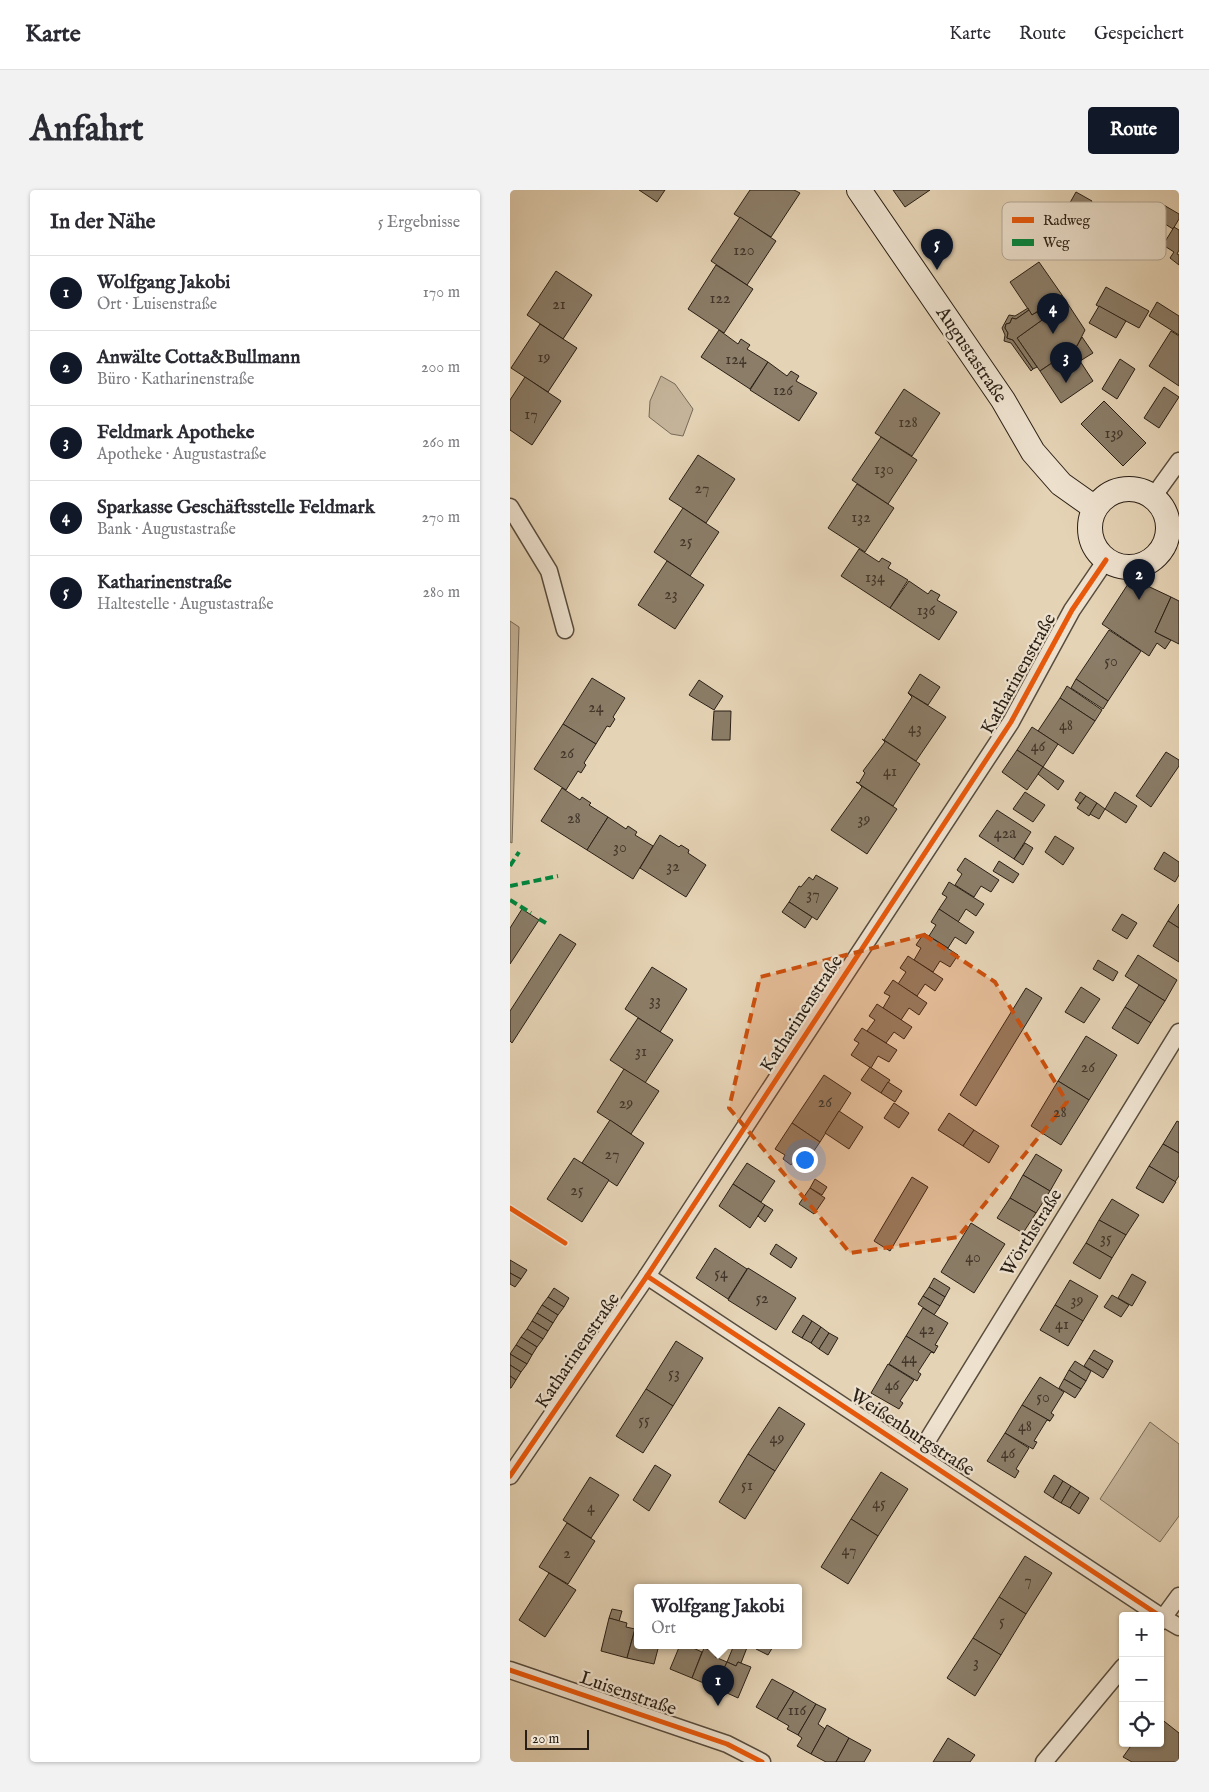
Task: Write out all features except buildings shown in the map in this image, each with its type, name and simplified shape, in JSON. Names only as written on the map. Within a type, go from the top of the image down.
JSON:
[{"type":"main road","name":"Augustastraße","points":[[859,190],[994,387],[1033,452],[1061,484],[1095,508]]},
{"type":"main road","points":[[1128,489],[1142,491],[1153,497],[1162,507],[1168,520],[1171,551],[1144,564],[1124,566],[1106,560],[1097,551],[1091,536],[1091,518],[1095,508],[1110,494],[1128,489]]},
{"type":"street","points":[[1153,497],[1179,461]]},
{"type":"street","points":[[510,507],[549,571],[565,630]]},
{"type":"street","name":"Katharinenstraße","points":[[510,1476],[646,1276],[1011,722],[1072,610],[1106,560]]},
{"type":"street","name":"Wörthstraße","points":[[918,1454],[1179,1032]]},
{"type":"street","name":"Weißenburgstraße","points":[[646,1276],[918,1454],[1152,1612]]},
{"type":"street","points":[[1164,1614],[1179,1596]]},
{"type":"street","name":"Weißenburgstraße","points":[[1164,1620],[1179,1627]]},
{"type":"street","name":"Luisenstraße","points":[[510,1670],[727,1744],[762,1762]]},
{"type":"street","points":[[1044,1762],[1119,1672]]},
{"type":"highlighted area","points":[[924,935],[995,982],[1067,1102],[958,1237],[850,1253],[729,1108],[760,977]]},
{"type":"shaded area","points":[[661,376],[675,384],[693,409],[683,436],[671,434],[649,417],[650,401]]},
{"type":"shaded area","points":[[510,621],[519,627],[512,843],[510,842]]},
{"type":"shaded area","points":[[1150,1422],[1179,1444],[1179,1516],[1160,1542],[1100,1499]]},
{"type":"marked path","points":[[510,866],[519,852]]},
{"type":"marked path","points":[[510,886],[558,876]]},
{"type":"marked path","points":[[510,900],[531,913]]},
{"type":"marked path","points":[[539,919],[548,924]]},
{"type":"cycle path","points":[[510,1476],[647,1276],[1011,722],[1072,610],[1106,560]]},
{"type":"cycle path","points":[[510,1208],[565,1243]]},
{"type":"cycle path","points":[[647,1276],[1154,1612]]},
{"type":"cycle path","points":[[510,1670],[727,1744],[762,1762]]},
{"type":"place","name":"Katharinenstraße","points":[[937,270]]},
{"type":"place","name":"Sparkasse Geschäftsstelle Feldmark","points":[[1053,334]]},
{"type":"place","name":"Feldmark Apotheke","points":[[1066,383]]},
{"type":"place","name":"Anwälte Cotta&Bullmann","points":[[1139,600]]},
{"type":"place","name":"Wolfgang Jakobi","points":[[718,1706]]}]
